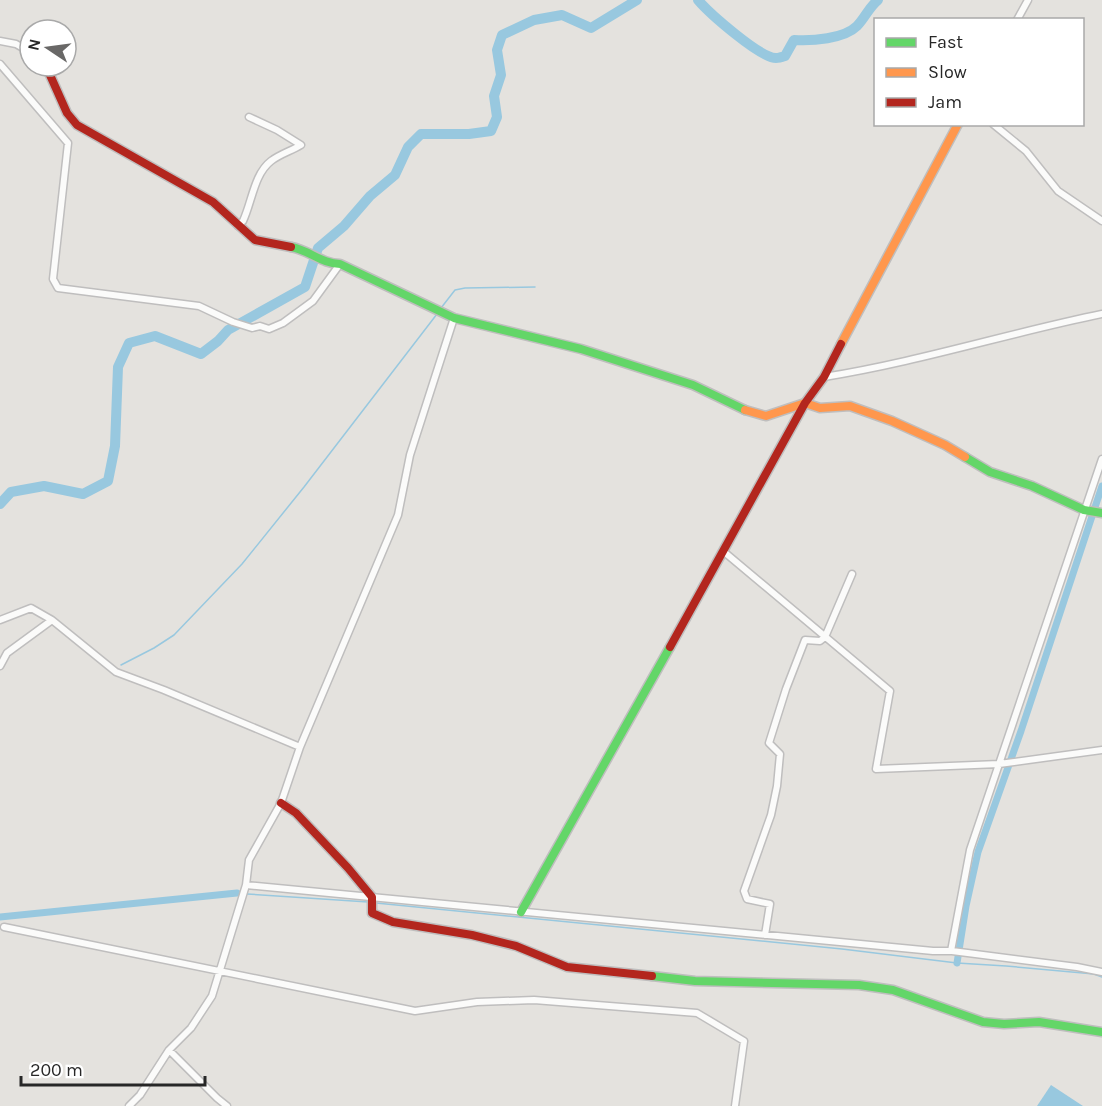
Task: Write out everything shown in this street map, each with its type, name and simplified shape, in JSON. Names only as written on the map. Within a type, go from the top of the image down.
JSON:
[{"type":"street","points":[[1018,18],[1028,0]]},
{"type":"street","points":[[0,41],[18,45]]},
{"type":"street","points":[[0,63],[68,143],[52,279],[58,288],[199,306],[252,328],[260,326],[269,329],[283,323],[313,302],[335,264]]},
{"type":"street","points":[[51,78],[67,113],[77,125],[213,202],[255,240],[300,248],[454,318],[581,349],[693,385],[752,413],[766,416],[805,403],[820,408],[850,406],[892,421],[945,445],[990,472],[1032,486],[1084,510],[1102,513]]},
{"type":"street","points":[[238,226],[243,221],[259,174],[265,166],[273,159],[300,145],[277,130],[249,117]]},
{"type":"street","points":[[521,912],[805,403],[824,377],[957,126]]},
{"type":"street","points":[[995,126],[1026,151],[1058,192],[1102,221]]},
{"type":"street","points":[[824,377],[866,370],[1102,314]]},
{"type":"street","points":[[129,1106],[140,1095],[169,1050],[192,1028],[212,996],[244,891],[249,860],[281,803],[300,747],[398,515],[410,455],[454,318]]},
{"type":"street","points":[[952,951],[970,850],[1102,459]]},
{"type":"street","points":[[723,551],[890,691],[876,769],[999,764],[1102,750]]},
{"type":"street","points":[[765,935],[770,904],[747,899],[744,891],[771,815],[777,786],[780,754],[769,743],[805,640],[820,641],[825,636],[852,574]]},
{"type":"street","points":[[0,620],[31,608],[52,620],[116,672],[300,747]]},
{"type":"street","points":[[0,666],[7,653],[52,620]]},
{"type":"street","points":[[281,803],[296,813],[348,867],[371,900],[372,913],[393,922],[472,935],[516,946],[567,967],[695,981],[859,985],[893,990],[983,1022],[1004,1024],[1039,1022],[1102,1032]]},
{"type":"street","points":[[244,891],[521,912],[952,951],[1102,972]]},
{"type":"street","points":[[4,927],[415,1011],[477,1002],[534,1000],[697,1013],[744,1041],[735,1106]]},
{"type":"street","points":[[169,1050],[227,1106]]},
{"type":"water","points":[[1051,1085],[1083,1106],[1037,1106]]},
{"type":"waterway","points":[[0,504],[11,492],[44,486],[83,494],[108,481],[115,446],[118,367],[129,343],[155,336],[201,354],[228,330],[305,287],[318,248],[344,226],[370,196],[395,175],[408,147],[421,134],[469,134],[491,131],[497,117],[494,96],[501,75],[497,50],[502,35],[534,20],[562,15],[591,28],[637,0]]},
{"type":"waterway","points":[[698,0],[747,43],[776,58],[785,56],[794,40],[827,38],[844,34],[857,26],[878,0]]},
{"type":"waterway","points":[[441,308],[455,290],[535,287]]},
{"type":"waterway","points":[[121,665],[174,635],[242,564],[437,314]]},
{"type":"waterway","points":[[957,963],[978,852],[1021,731],[1102,486]]},
{"type":"waterway","points":[[0,917],[237,893]]},
{"type":"waterway","points":[[247,894],[368,902]]},
{"type":"waterway","points":[[376,903],[842,949],[957,963],[1094,974],[1102,977]]},
{"type":"traffic: fast","points":[[291,247],[327,262],[340,264],[454,318],[581,349],[693,385],[745,410]]},
{"type":"traffic: fast","points":[[965,457],[990,472],[1032,486],[1084,510],[1102,513]]},
{"type":"traffic: fast","points":[[521,912],[670,647]]},
{"type":"traffic: fast","points":[[652,976],[695,981],[859,985],[893,990],[983,1022],[1004,1024],[1039,1022],[1102,1032]]},
{"type":"traffic: slow","points":[[841,344],[957,126]]},
{"type":"traffic: slow","points":[[745,410],[766,416],[805,403],[820,408],[850,406],[892,421],[945,445],[965,457]]},
{"type":"traffic: jam","points":[[51,78],[67,113],[77,125],[213,202],[255,240],[291,247]]},
{"type":"traffic: jam","points":[[670,647],[805,403],[824,377],[841,344]]},
{"type":"traffic: jam","points":[[281,803],[296,813],[372,897],[372,913],[393,922],[472,935],[516,946],[567,967],[652,976]]}]
